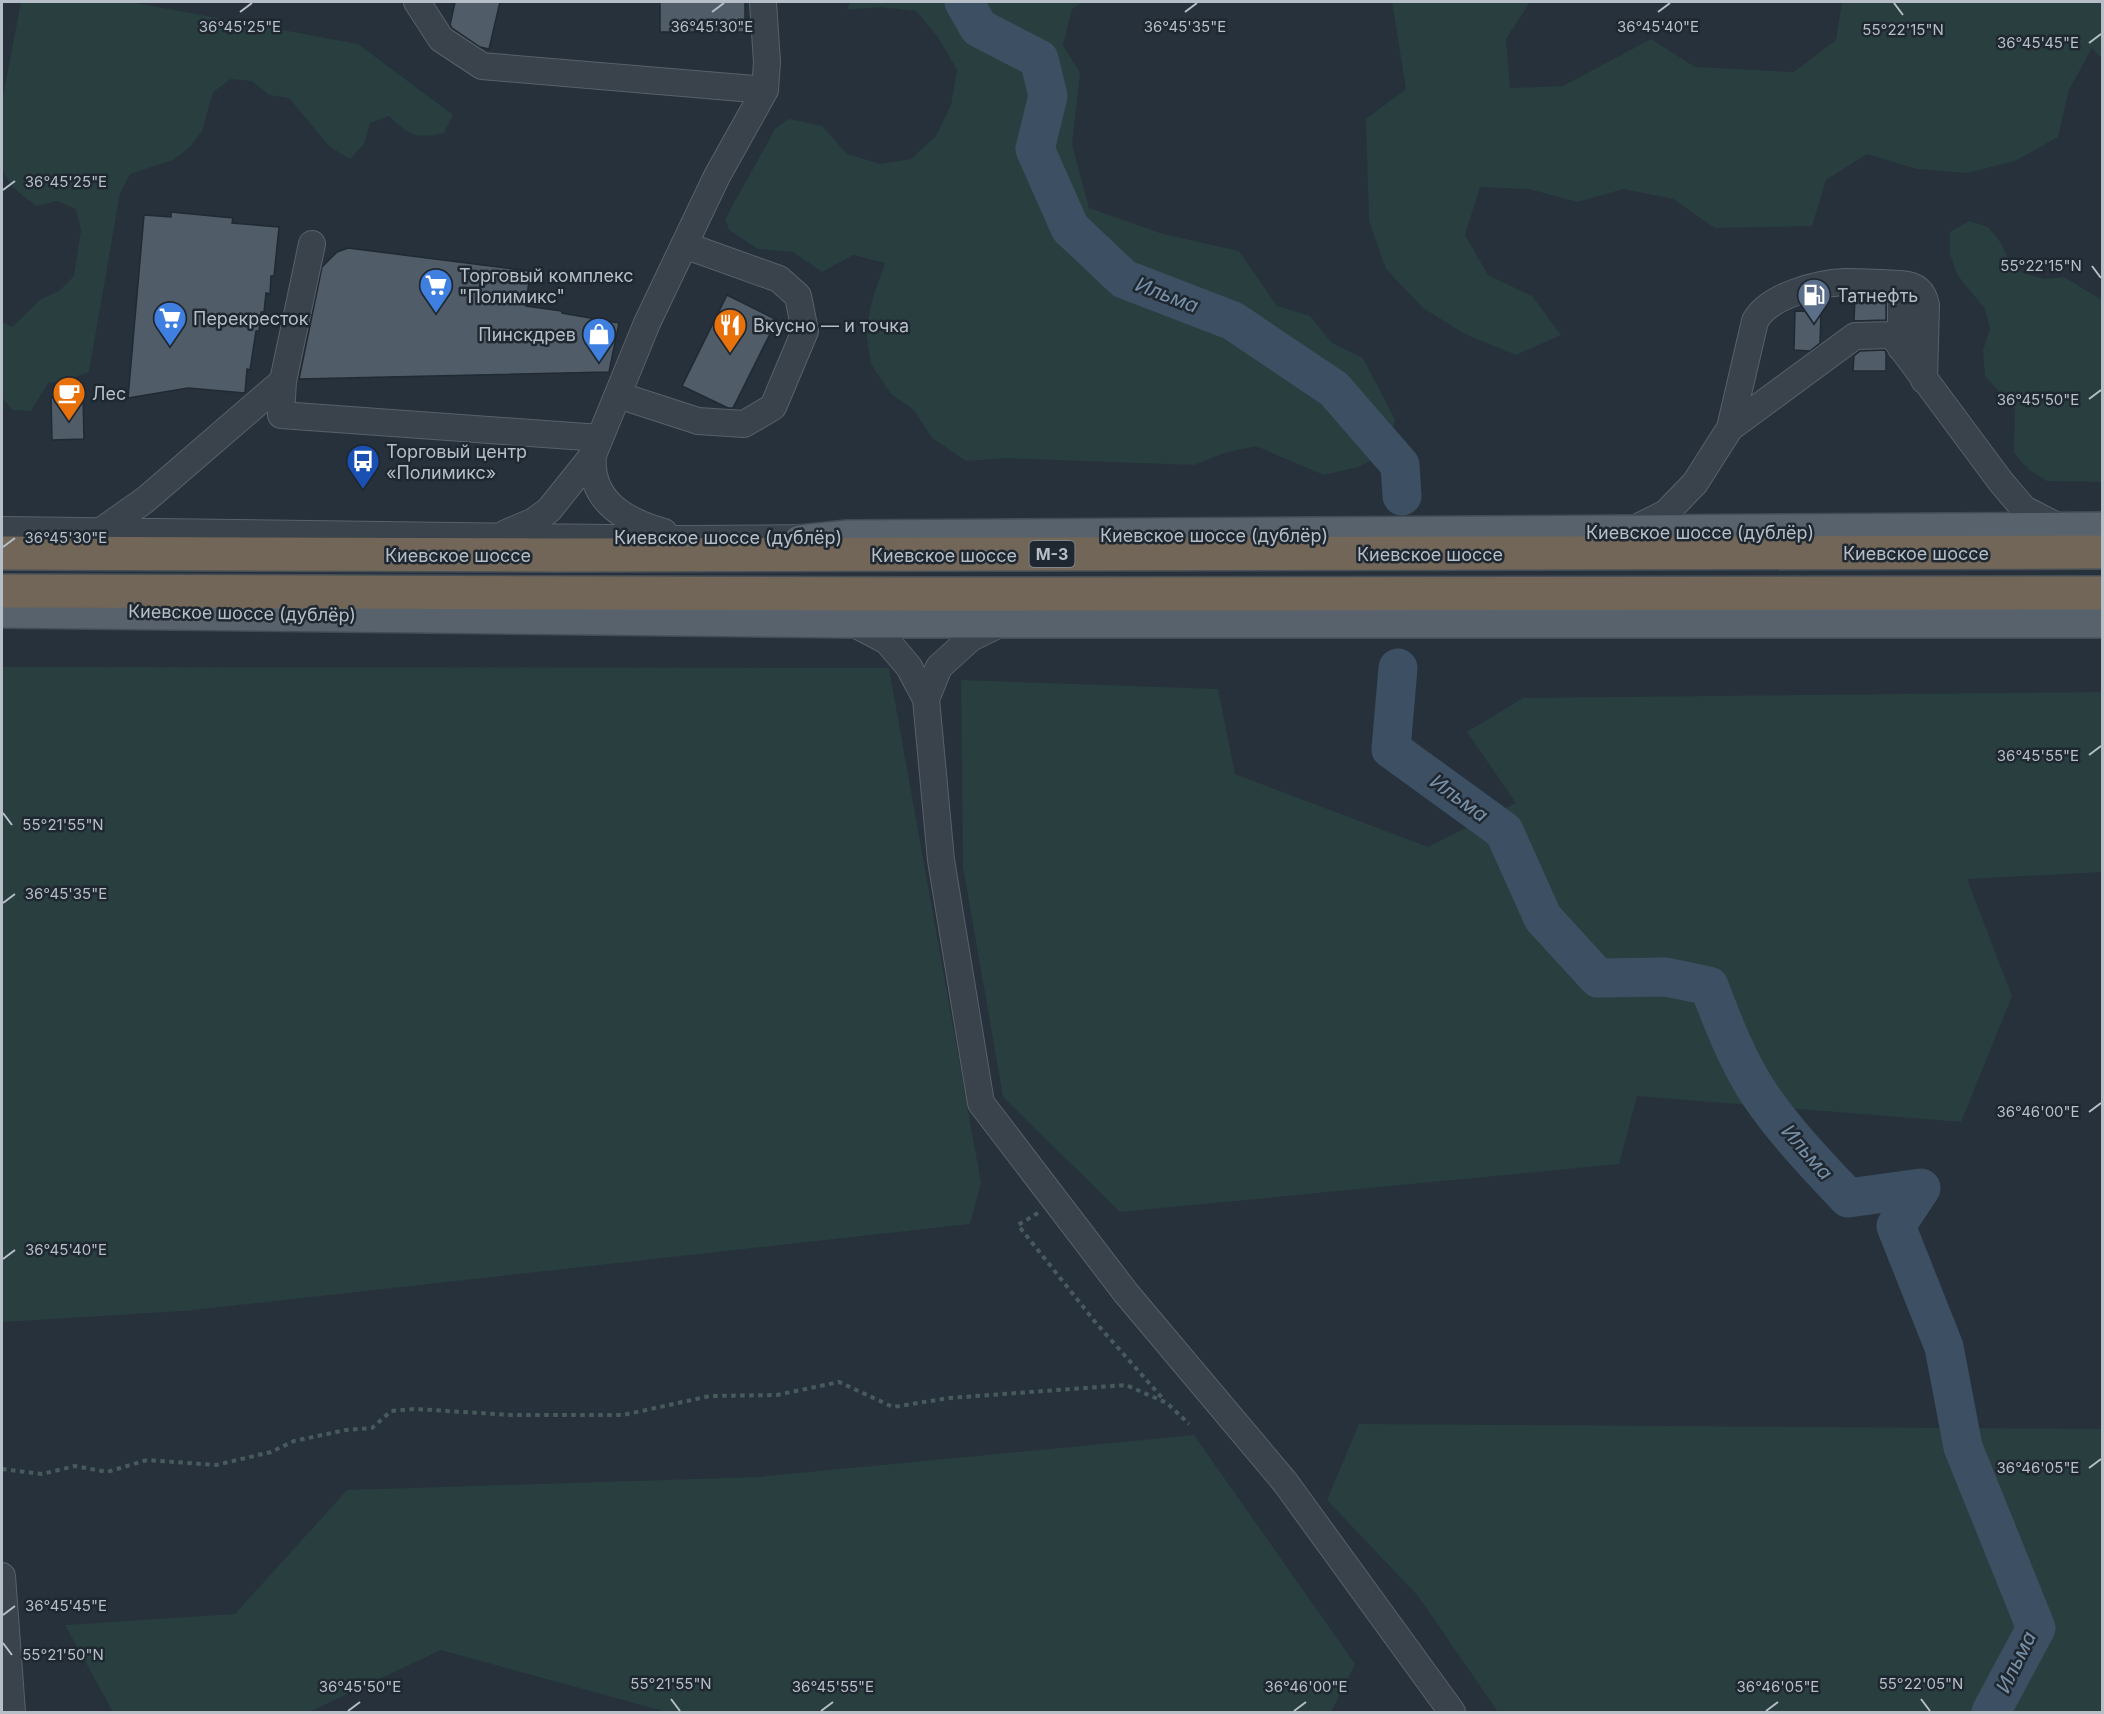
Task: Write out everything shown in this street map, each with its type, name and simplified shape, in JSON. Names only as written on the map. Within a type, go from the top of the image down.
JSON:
[{"type":"highway","name":"Киевское шоссе","points":[[2,553],[679,547],[2103,552]]},
{"type":"highway","name":"Киевское шоссе","points":[[2,591],[882,594],[2103,593]]},
{"type":"main road","name":"Киевское шоссе (дублёр)","points":[[679,547],[848,537],[2103,529]]},
{"type":"main road","name":"Киевское шоссе (дублёр)","points":[[2,611],[849,621],[2103,621]]},
{"type":"street","points":[[417,2],[441,39],[482,66],[765,90]]},
{"type":"street","points":[[679,547],[652,528],[624,515],[606,502],[591,472],[596,447],[647,323],[717,176],[765,90],[767,62],[763,2]]},
{"type":"street","points":[[312,244],[283,381],[281,415],[596,447]]},
{"type":"street","points":[[618,395],[698,421],[744,424],[773,407],[805,331],[798,296],[779,279],[684,245]]},
{"type":"street","points":[[1628,532],[1666,513],[1695,483],[1730,428],[1755,321],[1764,308],[1783,296],[1833,283],[1901,284],[1917,288],[1926,305],[1924,380]]},
{"type":"street","points":[[1901,284],[1901,348]]},
{"type":"street","points":[[1730,428],[1855,336],[1892,335],[2001,482],[2024,509],[2064,529]]},
{"type":"street","points":[[101,531],[146,500],[283,381]]},
{"type":"street","points":[[499,536],[521,528],[549,510],[596,447]]},
{"type":"street","name":"Киевское шоссе (дублёр)","points":[[2,530],[499,536],[679,547]]},
{"type":"street","points":[[849,621],[887,641],[909,668],[926,699],[940,860],[981,1103],[1126,1293],[1285,1482],[1452,1713]]},
{"type":"street","points":[[926,699],[939,667],[971,638],[1006,621]]},
{"type":"street","points":[[2,1576],[4,1630],[12,1713]]},
{"type":"path","points":[[1057,1202],[1018,1225],[1096,1323],[1167,1403],[1189,1424]]},
{"type":"path","points":[[2,1469],[42,1474],[75,1466],[106,1472],[147,1460],[216,1465],[271,1452],[294,1441],[346,1430],[372,1428],[392,1411],[415,1409],[512,1415],[623,1415],[710,1396],[777,1395],[839,1382],[892,1407],[949,1398],[1126,1385],[1167,1403]]},
{"type":"green space","points":[[21,2],[131,2],[358,44],[453,115],[444,133],[426,136],[408,132],[389,116],[370,123],[364,144],[350,159],[330,147],[289,98],[269,95],[252,81],[231,79],[213,92],[202,131],[189,148],[173,160],[130,174],[120,193],[89,372],[63,381],[48,383],[31,411],[12,410],[2,397],[2,322],[12,327],[41,299],[59,291],[74,276],[81,230],[76,209],[57,201],[36,206],[11,184],[2,166],[2,102]]},
{"type":"green space","points":[[850,2],[1083,2],[1072,9],[1063,45],[1080,73],[1072,144],[1089,208],[1163,234],[1239,251],[1277,306],[1310,316],[1332,343],[1363,358],[1395,420],[1388,452],[1358,467],[1324,475],[1256,446],[1224,453],[1194,465],[1004,458],[966,461],[932,438],[914,410],[891,394],[871,364],[866,332],[872,300],[885,263],[853,255],[822,272],[793,252],[758,249],[729,230],[725,219],[775,129],[789,119],[822,126],[847,154],[880,164],[911,159],[936,136],[951,105],[957,70],[937,36],[916,11],[880,7],[847,10]]},
{"type":"green space","points":[[1392,2],[1530,2],[1506,39],[1510,88],[1563,86],[1651,39],[1695,67],[1794,72],[1836,40],[1842,2],[2102,2],[2102,59],[2092,48],[2069,90],[2058,137],[2015,161],[1967,173],[1917,169],[1867,154],[1826,180],[1812,226],[1715,228],[1673,199],[1624,189],[1577,202],[1529,189],[1480,187],[1465,235],[1488,275],[1532,296],[1561,335],[1516,355],[1465,334],[1423,308],[1386,269],[1369,221],[1366,119],[1406,89]]},
{"type":"green space","points":[[1969,221],[1988,227],[2001,243],[2009,261],[2023,273],[2044,279],[2064,277],[2102,299],[2102,482],[2047,481],[2029,470],[2014,453],[2015,409],[1985,376],[1983,350],[1990,329],[1985,309],[1958,276],[1950,255],[1950,232]]},
{"type":"green space","points":[[2,667],[889,668],[981,1183],[970,1224],[184,1311],[2,1322]]},
{"type":"green space","points":[[961,680],[1218,689],[1235,774],[1428,847],[1516,803],[1467,732],[1523,698],[2102,692],[2102,872],[1967,879],[2012,996],[1961,1122],[1637,1096],[1619,1164],[1120,1212],[1003,1097],[963,867]]},
{"type":"green space","points":[[1359,1424],[2102,1429],[2102,1712],[1498,1712],[1418,1596],[1327,1500]]},
{"type":"green space","points":[[1194,1435],[1355,1664],[1331,1712],[667,1712],[441,1650],[309,1712],[113,1712],[65,1625],[235,1614],[347,1490],[758,1477]]},
{"type":"building","points":[[455,2],[500,2],[489,49],[480,47],[452,28],[450,25]]},
{"type":"building","points":[[660,2],[745,2],[745,32],[660,32]]},
{"type":"building","points":[[171,212],[233,218],[232,223],[279,227],[274,276],[271,276],[270,294],[266,293],[259,331],[256,331],[250,370],[247,369],[245,393],[188,388],[128,398],[144,215],[171,217]]},
{"type":"building","name":"Торговый комплекс \"Полимикс\"","points":[[348,248],[530,271],[526,306],[619,323],[609,372],[299,379],[322,267],[337,252]]},
{"type":"building","points":[[727,295],[777,320],[733,408],[728,408],[682,386]]},
{"type":"building","points":[[1855,297],[1886,298],[1886,320],[1854,321]]},
{"type":"building","points":[[1795,311],[1821,312],[1820,343],[1810,351],[1794,350]]},
{"type":"building","points":[[1885,350],[1886,371],[1853,371],[1854,356],[1860,351]]},
{"type":"building","points":[[83,397],[84,439],[52,440],[51,398]]},
{"type":"waterway","name":"Ильма","points":[[964,2],[979,28],[1039,59],[1048,96],[1035,149],[1070,228],[1124,279],[1233,321],[1334,389],[1400,465],[1402,496]]},
{"type":"waterway","name":"Ильма","points":[[1398,668],[1391,749],[1504,831],[1543,918],[1598,978],[1666,977],[1709,986],[1738,1056],[1760,1095],[1791,1136],[1848,1198],[1921,1188],[1896,1226],[1944,1347],[1963,1447],[2036,1628],[1991,1712]]},
{"type":"place","name":"Торговый комплекс \"Полимикс\"","points":[[436,314]]},
{"type":"place","name":"Татнефть","points":[[1814,324]]},
{"type":"place","name":"Перекресток","points":[[170,347]]},
{"type":"place","name":"Вкусно — и точка","points":[[730,354]]},
{"type":"place","name":"Пинскдрев","points":[[599,363]]},
{"type":"place","name":"Лес","points":[[69,422]]},
{"type":"place","name":"Торговый центр «Полимикс»","points":[[363,490]]}]
